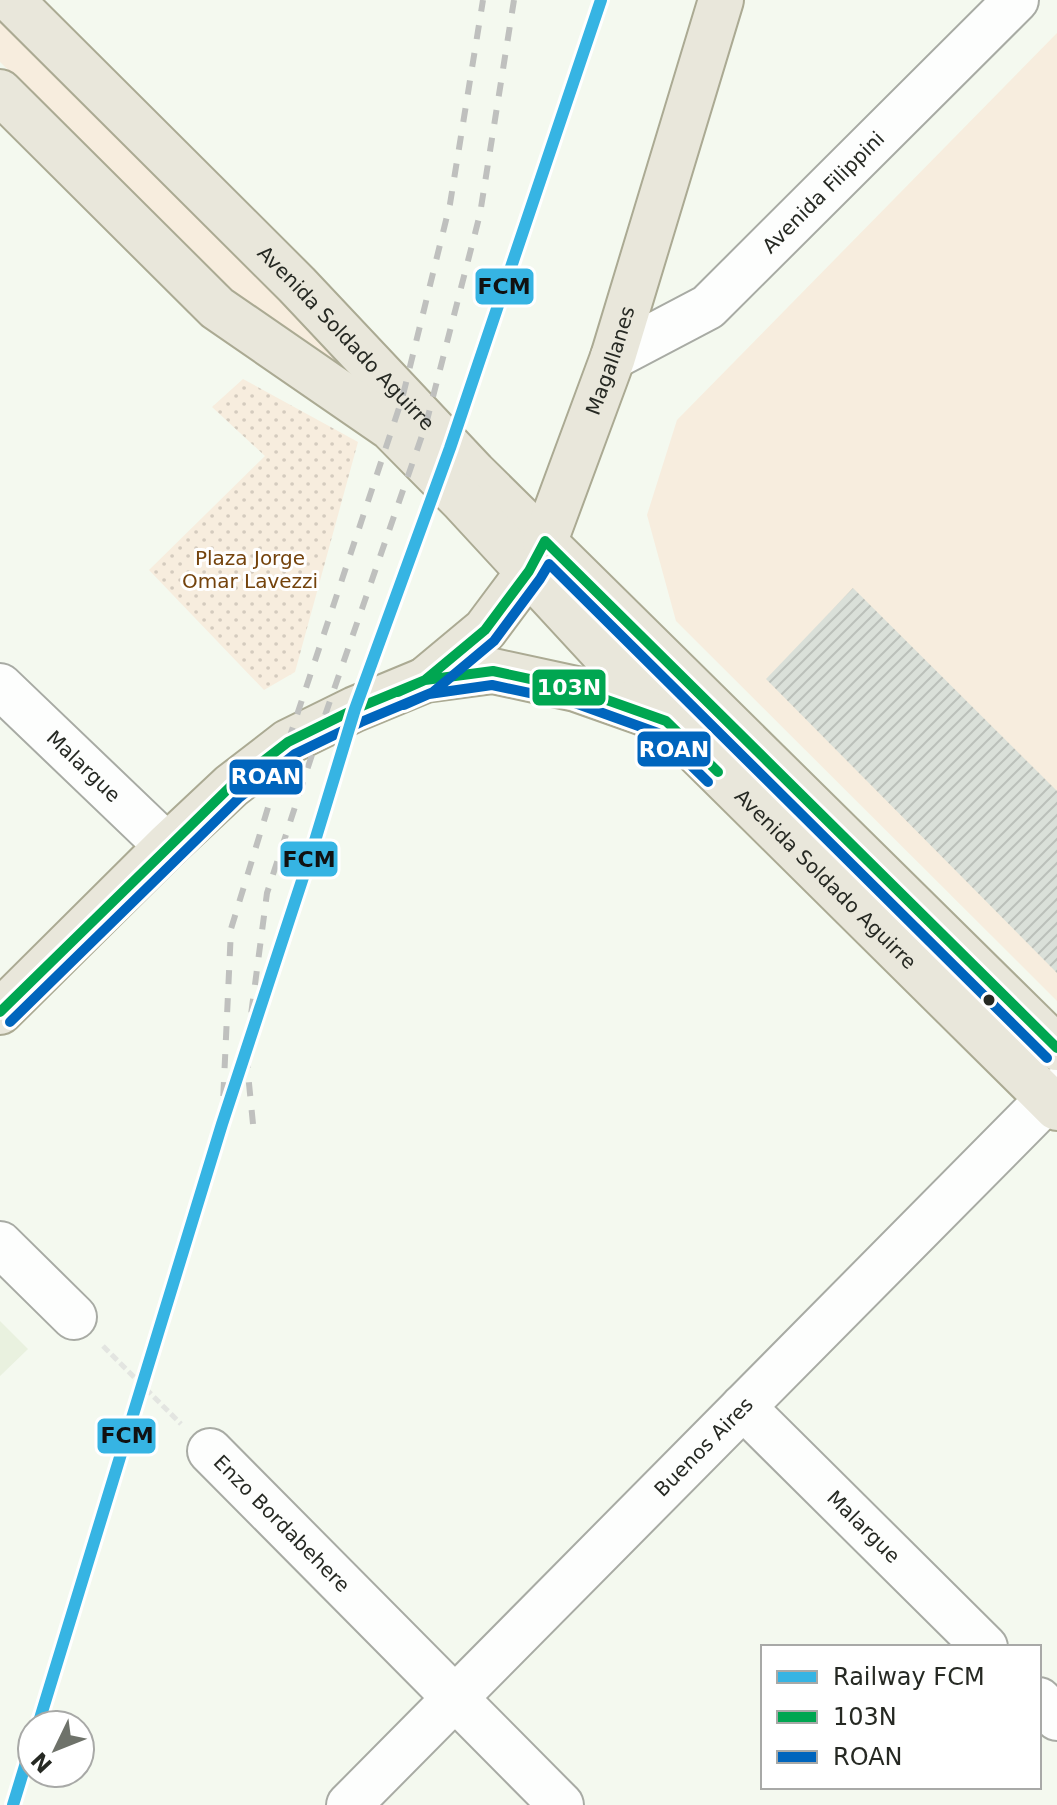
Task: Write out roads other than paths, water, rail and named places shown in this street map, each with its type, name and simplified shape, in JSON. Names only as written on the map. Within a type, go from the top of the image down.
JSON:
[{"type":"main road","name":"Avenida Soldado Aguirre","points":[[11,0],[297,285],[418,415],[537,556],[666,721],[1054,1099]]},
{"type":"main road","name":"Magallanes","points":[[425,680],[485,630],[537,556],[613,357],[721,0]]},
{"type":"main road","name":"Avenida Soldado Aguirre","points":[[0,92],[217,308],[391,428],[537,556],[1057,1048]]},
{"type":"main road","points":[[0,1012],[231,786],[288,742],[355,709],[425,680],[493,671],[576,689],[666,721]]},
{"type":"street","name":"Avenida Filippini","points":[[613,357],[708,307],[1016,0]]},
{"type":"street","name":"Malargue","points":[[0,686],[167,846]]},
{"type":"street","name":"Buenos Aires","points":[[349,1805],[743,1407],[1054,1099]]},
{"type":"street","points":[[0,1244],[74,1317]]},
{"type":"street","name":"Malargue","points":[[743,1407],[983,1645]]},
{"type":"street","name":"Enzo Bordabehere","points":[[210,1451],[561,1805]]},
{"type":"street","points":[[1041,1702],[1057,1718]]},
{"type":"railway","points":[[222,1124],[231,929],[288,742],[402,399],[450,204],[483,0]]},
{"type":"railway","points":[[253,1124],[246,1053],[267,893],[426,424],[480,214],[514,0]]},
{"type":"rail line","name":"FCM","points":[[43,1709],[222,1124],[355,709],[450,448],[601,0]]},
{"type":"rail line","name":"FCM","points":[[13,1805],[18,1789]]},
{"type":"park label","name":"Plaza Jorge Omar Lavezzi","points":[[250,570]]}]
